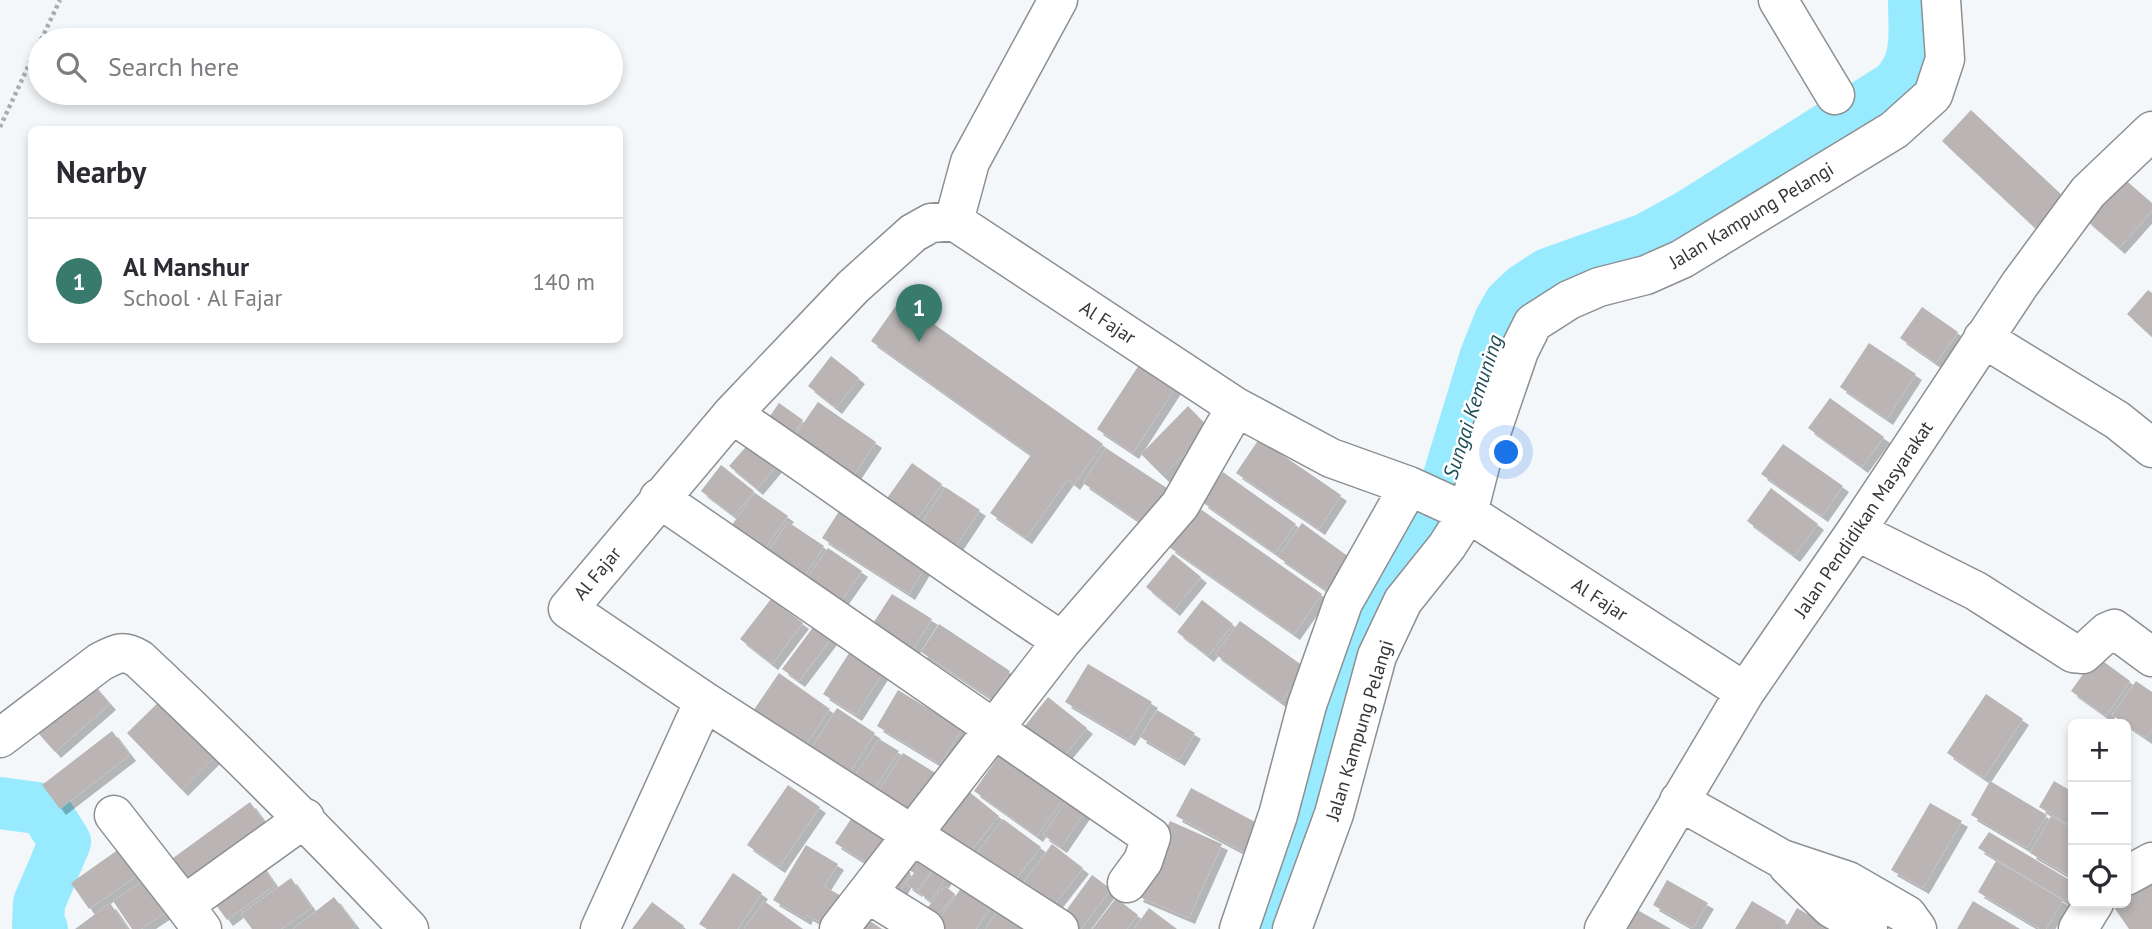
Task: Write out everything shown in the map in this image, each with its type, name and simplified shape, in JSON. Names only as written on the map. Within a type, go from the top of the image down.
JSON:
[{"type":"street","points":[[954,221],[970,162],[1058,0]]},
{"type":"street","points":[[1778,0],[1835,95]]},
{"type":"street","name":"Jalan Kampung Pelangi","points":[[1292,929],[1334,814],[1377,656],[1403,601],[1447,546],[1465,512],[1519,351],[1532,323],[1569,300],[1599,286],[1646,275],[1682,260],[1894,130],[1933,94],[1945,59],[1941,0]]},
{"type":"street","name":"Jalan Pendidikan Masyarakat","points":[[1604,929],[1745,692],[2020,284],[2088,192],[2150,135]]},
{"type":"street","name":"Al Fajar","points":[[704,701],[568,609],[732,414],[853,287],[913,233],[931,223],[954,221],[1236,407],[1331,458],[1414,488],[1465,512],[1745,692]]},
{"type":"street","points":[[1983,338],[2117,420],[2152,448]]},
{"type":"street","points":[[839,929],[1062,641],[1180,505],[1236,407]]},
{"type":"street","points":[[732,414],[918,541],[975,584],[1062,641]]},
{"type":"street","points":[[1239,929],[1278,815],[1307,705],[1343,603],[1414,488]]},
{"type":"street","points":[[659,498],[1151,837],[1143,861],[1127,883]]},
{"type":"street","points":[[1856,531],[1976,591],[2073,653],[2083,654],[2114,629],[2152,657]]},
{"type":"street","points":[[0,738],[100,662],[115,654],[128,652],[139,659],[305,818],[409,929]]},
{"type":"street","points":[[600,929],[704,701],[1059,929]]},
{"type":"street","points":[[1679,801],[1782,859],[1848,881],[1907,915],[1917,929]]},
{"type":"street","points":[[114,815],[193,917],[305,818]]},
{"type":"street","points":[[1782,859],[1831,908],[1868,929]]},
{"type":"street","points":[[2131,873],[2152,862]]},
{"type":"street","points":[[867,893],[925,929]]},
{"type":"street","points":[[2078,929],[2091,908]]},
{"type":"path","points":[[47,28],[60,0]]},
{"type":"path","points":[[0,127],[28,68]]},
{"type":"building","points":[[1971,110],[2064,197],[2035,228],[1942,141]]},
{"type":"building","points":[[2122,177],[2152,203],[2152,211],[2119,248],[2085,219]]},
{"type":"building","points":[[2148,290],[2152,293],[2152,337],[2127,314]]},
{"type":"building","points":[[900,300],[1103,444],[1074,484],[1068,479],[1026,538],[990,513],[1031,455],[871,341]]},
{"type":"building","points":[[1922,307],[1958,332],[1936,363],[1900,338]]},
{"type":"building","points":[[1869,343],[1916,374],[1887,419],[1840,387]]},
{"type":"building","points":[[831,356],[859,378],[836,408],[808,386]]},
{"type":"building","points":[[1139,365],[1175,388],[1133,453],[1097,429]]},
{"type":"building","points":[[1830,398],[1884,437],[1862,467],[1808,428]]},
{"type":"building","points":[[818,402],[876,442],[850,481],[791,441]]},
{"type":"building","points":[[779,403],[803,420],[787,443],[763,426]]},
{"type":"building","points":[[1188,406],[1210,429],[1163,476],[1141,454]]},
{"type":"building","points":[[1259,439],[1341,495],[1319,529],[1236,473]]},
{"type":"building","points":[[751,441],[778,464],[757,489],[729,466]]},
{"type":"building","points":[[1783,444],[1843,486],[1822,516],[1761,474]]},
{"type":"building","points":[[1106,448],[1176,494],[1152,530],[1083,483]]},
{"type":"building","points":[[912,463],[942,484],[913,525],[883,504]]},
{"type":"building","points":[[721,465],[754,491],[734,516],[701,491]]},
{"type":"building","points":[[1223,472],[1296,524],[1275,553],[1202,502]]},
{"type":"building","points":[[945,487],[980,510],[954,549],[920,526]]},
{"type":"building","points":[[1771,488],[1818,524],[1794,556],[1747,521]]},
{"type":"building","points":[[755,493],[788,516],[757,560],[724,536]]},
{"type":"building","points":[[843,505],[929,561],[909,594],[822,538]]},
{"type":"building","points":[[1196,506],[1322,594],[1294,634],[1169,547]]},
{"type":"building","points":[[788,522],[824,546],[800,583],[763,559]]},
{"type":"building","points":[[1302,523],[1349,557],[1326,590],[1278,557]]},
{"type":"building","points":[[828,548],[862,571],[836,608],[803,584]]},
{"type":"building","points":[[1173,554],[1201,577],[1174,610],[1146,587]]},
{"type":"building","points":[[892,594],[932,619],[910,654],[870,628]]},
{"type":"building","points":[[771,599],[803,623],[772,664],[740,639]]},
{"type":"building","points":[[1202,600],[1233,624],[1208,656],[1177,632]]},
{"type":"building","points":[[1240,621],[1306,668],[1281,702],[1215,654]]},
{"type":"building","points":[[939,624],[1010,671],[992,699],[921,652]]},
{"type":"building","points":[[814,626],[831,639],[799,681],[782,669]]},
{"type":"building","points":[[849,653],[882,674],[856,715],[823,694]]},
{"type":"building","points":[[2096,656],[2130,681],[2106,716],[2071,691]]},
{"type":"building","points":[[1088,664],[1152,702],[1129,740],[1065,702]]},
{"type":"building","points":[[779,673],[830,709],[803,749],[751,714]]},
{"type":"building","points":[[87,677],[110,704],[55,752],[31,725]]},
{"type":"building","points":[[2136,681],[2152,692],[2152,729],[2146,738],[2131,728],[2131,719],[2118,719],[2112,715]]},
{"type":"building","points":[[898,690],[962,729],[940,764],[877,726]]},
{"type":"building","points":[[1986,694],[2023,719],[1984,778],[1947,753]]},
{"type":"building","points":[[166,695],[221,751],[182,790],[127,733]]},
{"type":"building","points":[[1048,697],[1087,728],[1058,763],[1020,732]]},
{"type":"building","points":[[837,708],[875,733],[846,779],[807,755]]},
{"type":"building","points":[[1157,710],[1195,733],[1179,760],[1140,737]]},
{"type":"building","points":[[112,731],[130,755],[60,809],[42,785]]},
{"type":"building","points":[[879,739],[899,751],[870,796],[850,783]]},
{"type":"building","points":[[1008,743],[1071,788],[1037,836],[974,791]]},
{"type":"building","points":[[903,753],[942,777],[914,822],[875,797]]},
{"type":"building","points":[[1990,781],[2047,815],[2027,848],[1971,815]]},
{"type":"building","points":[[2054,781],[2068,789],[2068,824],[2039,807]]},
{"type":"building","points":[[788,785],[820,807],[779,867],[747,845]]},
{"type":"building","points":[[962,786],[999,816],[967,856],[930,826]]},
{"type":"building","points":[[1191,788],[1259,824],[1244,852],[1176,816]]},
{"type":"building","points":[[1073,791],[1091,803],[1061,847],[1043,835]]},
{"type":"building","points":[[250,802],[271,831],[189,890],[169,861]]},
{"type":"building","points":[[1930,803],[1962,821],[1923,888],[1891,870]]},
{"type":"building","points":[[853,816],[894,842],[876,869],[835,843]]},
{"type":"building","points":[[2051,816],[2068,826],[2068,875],[2030,853]]},
{"type":"building","points":[[1003,819],[1041,847],[1008,889],[971,861]]},
{"type":"building","points":[[1170,821],[1222,844],[1189,918],[1137,896]]},
{"type":"building","points":[[1989,832],[2068,879],[2066,901],[1978,848]]},
{"type":"building","points":[[1052,844],[1083,868],[1048,913],[1018,890]]},
{"type":"building","points":[[806,845],[838,864],[824,886],[843,897],[827,926],[807,915],[805,919],[773,900]]},
{"type":"building","points":[[119,849],[138,875],[89,909],[71,883]]},
{"type":"building","points":[[919,856],[934,867],[916,891],[906,884],[914,873],[909,870]]},
{"type":"building","points":[[257,859],[275,885],[227,920],[208,894]]},
{"type":"building","points":[[1996,861],[2063,900],[2046,929],[2040,929],[1978,892]]},
{"type":"building","points":[[896,864],[911,873],[895,899],[880,889]]},
{"type":"building","points":[[935,868],[947,876],[930,901],[918,892]]},
{"type":"building","points":[[733,873],[762,893],[738,929],[707,929],[699,924]]},
{"type":"building","points":[[2152,873],[2152,929],[2129,929],[2114,908],[2131,908],[2131,888]]},
{"type":"building","points":[[152,875],[174,907],[141,929],[132,929],[113,901]]},
{"type":"building","points":[[1092,875],[1111,889],[1081,929],[1073,929],[1060,919]]},
{"type":"building","points":[[291,878],[312,908],[281,929],[252,929],[241,914]]},
{"type":"building","points":[[968,878],[997,898],[976,929],[944,929],[936,924]]},
{"type":"building","points":[[1667,880],[1708,903],[1693,928],[1653,905]]},
{"type":"building","points":[[945,886],[955,894],[934,920],[924,912]]},
{"type":"building","points":[[334,897],[356,926],[352,929],[293,929]]},
{"type":"building","points":[[1116,898],[1138,915],[1127,929],[1092,929]]},
{"type":"building","points":[[764,901],[803,929],[744,929]]},
{"type":"building","points":[[1752,901],[1786,921],[1782,929],[1735,929]]},
{"type":"building","points":[[1973,901],[2020,929],[1957,929]]},
{"type":"building","points":[[652,902],[684,926],[682,929],[632,929]]},
{"type":"building","points":[[110,903],[128,929],[75,929]]},
{"type":"building","points":[[1004,903],[1031,929],[985,929]]},
{"type":"building","points":[[1149,908],[1177,929],[1134,929]]},
{"type":"building","points":[[1634,908],[1671,929],[1622,929]]},
{"type":"building","points":[[1797,908],[1833,929],[1785,929]]},
{"type":"building","points":[[861,915],[882,929],[852,929]]},
{"type":"waterway","name":"Sungai Kemuning","points":[[1272,929],[1287,890],[1359,645],[1375,610],[1418,544],[1442,499],[1485,358],[1510,303],[1548,274],[1646,239],[1688,216],[1894,87],[1902,78],[1912,57],[1915,35],[1914,0]]},
{"type":"waterway","points":[[0,803],[44,809],[65,842],[39,903],[38,925],[42,929]]},
{"type":"place","name":"Al Manshur","points":[[919,342]]}]
